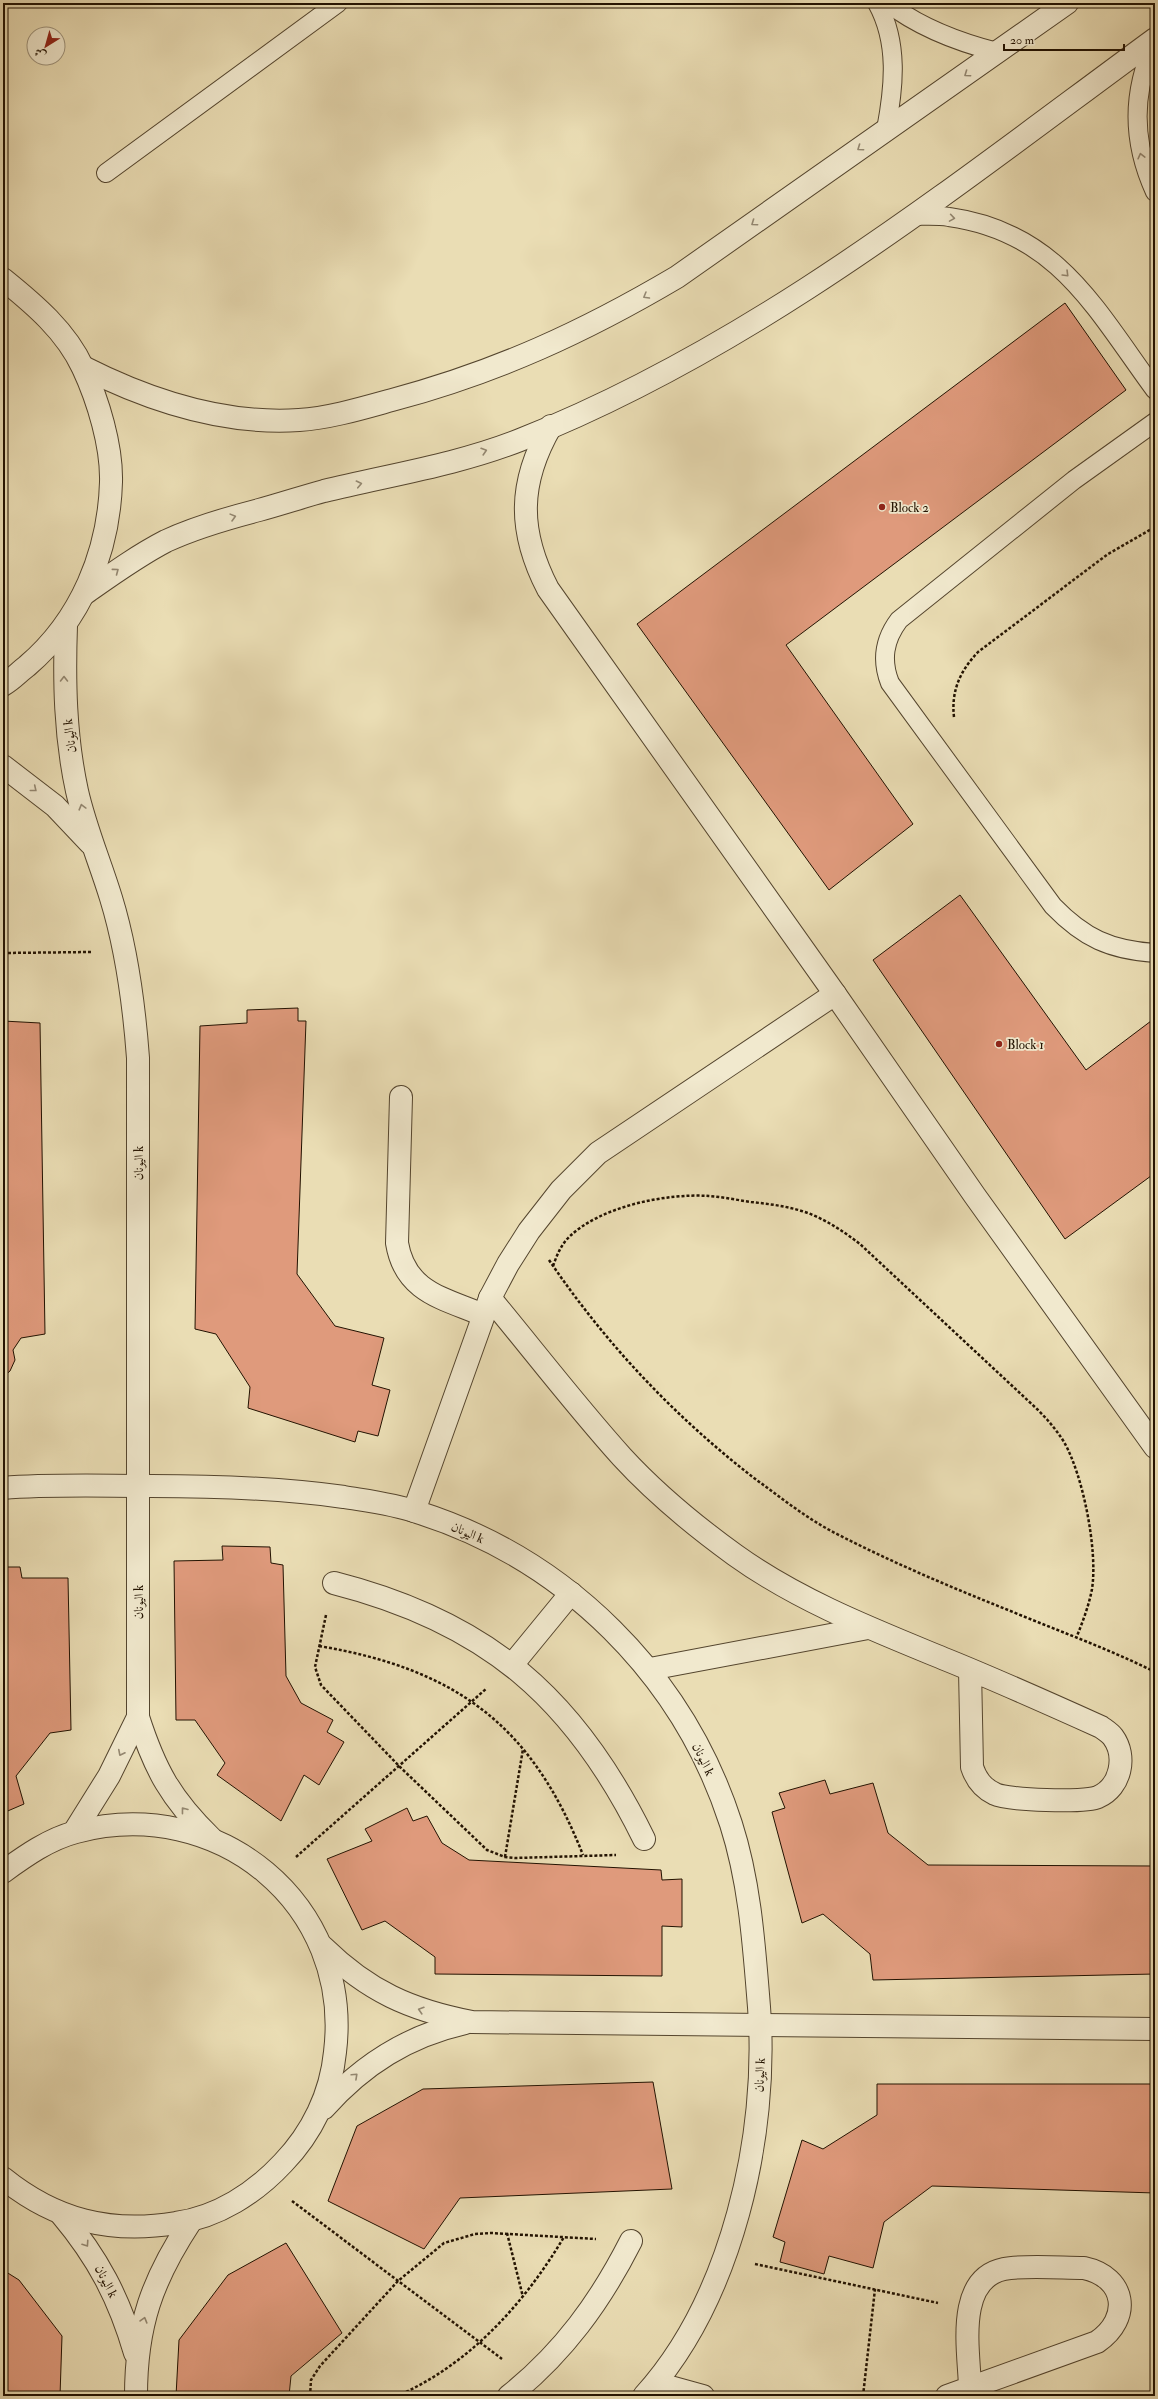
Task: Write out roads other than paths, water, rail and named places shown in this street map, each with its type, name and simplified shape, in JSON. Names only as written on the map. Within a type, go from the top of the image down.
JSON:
[{"type":"street","points":[[83,367],[123,388],[166,403],[210,414],[255,419],[300,420],[359,409],[432,389],[496,368],[558,342],[619,312],[677,278],[1067,3]]},
{"type":"street","points":[[84,594],[124,565],[167,541],[213,522],[323,492],[454,461],[518,441],[656,377],[723,341],[788,302],[852,260],[1155,39]]},
{"type":"street","points":[[3,279],[33,303],[60,333],[83,367],[104,422],[111,481],[104,539],[84,594],[66,625],[43,652],[3,685]]},
{"type":"street","points":[[551,426],[538,448],[530,471],[526,495],[525,520],[536,567],[548,589],[835,994],[980,1203],[1155,1447]]},
{"type":"street","name":"اليونان k","points":[[66,625],[64,681],[68,736],[77,791],[92,845],[111,898],[125,951],[134,1004],[138,1058],[138,1717],[148,1751],[165,1784],[185,1812],[211,1838]]},
{"type":"street","name":"اليونان k","points":[[3,766],[55,806],[92,845]]},
{"type":"street","points":[[414,1511],[486,1307],[508,1264],[529,1231],[561,1190],[598,1153],[835,994]]},
{"type":"street","points":[[401,1097],[397,1243],[400,1259],[407,1274],[418,1285],[431,1294],[486,1307],[623,1458],[664,1498],[737,1556],[823,1607],[868,1628],[970,1670],[1101,1727],[1112,1736],[1119,1748],[1121,1762],[1118,1776],[1111,1788],[1099,1797],[1086,1801],[1008,1797],[996,1794],[985,1788],[976,1778],[972,1766],[970,1670]]},
{"type":"street","name":"اليونان k","points":[[3,1488],[138,1486],[249,1487],[305,1492],[414,1511],[458,1527],[499,1546],[539,1570],[571,1593],[619,1636],[650,1669],[683,1718],[710,1769],[731,1824],[746,1880],[753,1938],[760,2025],[760,2077],[755,2131],[738,2213],[724,2257],[685,2342],[650,2389]]},
{"type":"street","points":[[334,1583],[372,1593],[409,1606],[480,1642],[512,1665],[545,1694],[575,1727],[601,1762],[625,1799],[644,1839]]},
{"type":"street","points":[[512,1665],[571,1593]]},
{"type":"street","points":[[650,1669],[868,1628]]},
{"type":"street","name":"اليونان k","points":[[74,1832],[108,1776],[138,1717]]},
{"type":"street","points":[[3,1872],[33,1850],[74,1832],[120,1823],[166,1825],[211,1838],[257,1864],[295,1901],[322,1946],[335,1988],[338,2031],[333,2074],[318,2114],[295,2151],[266,2182],[230,2205],[191,2221],[147,2228],[103,2225],[61,2214],[24,2195],[3,2178]]},
{"type":"street","points":[[322,1946],[348,1970],[390,1998],[416,2009],[472,2022]]},
{"type":"street","points":[[318,2114],[361,2071],[386,2054],[413,2039],[442,2028],[472,2022],[1155,2029]]},
{"type":"street","name":"اليونان k","points":[[61,2214],[82,2239],[100,2266],[125,2320],[136,2358]]},
{"type":"street","name":"اليونان k","points":[[136,2396],[136,2358],[141,2329],[158,2279],[174,2246],[191,2221]]},
{"type":"street","points":[[509,2396],[530,2380],[561,2349],[588,2315],[612,2279],[630,2240]]},
{"type":"street","points":[[947,2396],[1097,2342],[1107,2335],[1116,2325],[1120,2312],[1119,2300],[1115,2287],[1107,2277],[1096,2270],[1084,2268],[1004,2269],[991,2275],[980,2284],[972,2296],[969,2309],[970,2387]]},
{"type":"street","points":[[650,2389],[703,2396]]},
{"type":"lane","points":[[106,173],[338,3]]},
{"type":"lane","points":[[877,3],[887,29],[892,50],[892,94],[886,130]]},
{"type":"lane","points":[[888,3],[930,29],[962,43],[997,52]]},
{"type":"lane","points":[[1155,42],[1146,61],[1139,88],[1136,116],[1138,143],[1143,163],[1155,192]]},
{"type":"lane","points":[[913,216],[948,217],[982,224],[1015,237],[1037,249],[1057,264],[1075,282],[1155,390]]},
{"type":"lane","points":[[1155,422],[1074,480],[899,620],[891,631],[884,657],[885,670],[890,683],[1052,906],[1069,923],[1088,936],[1109,946],[1132,951],[1155,952]]},
{"type":"place","name":"Block 2","points":[[882,507]]},
{"type":"place","name":"Block 1","points":[[999,1044]]}]
